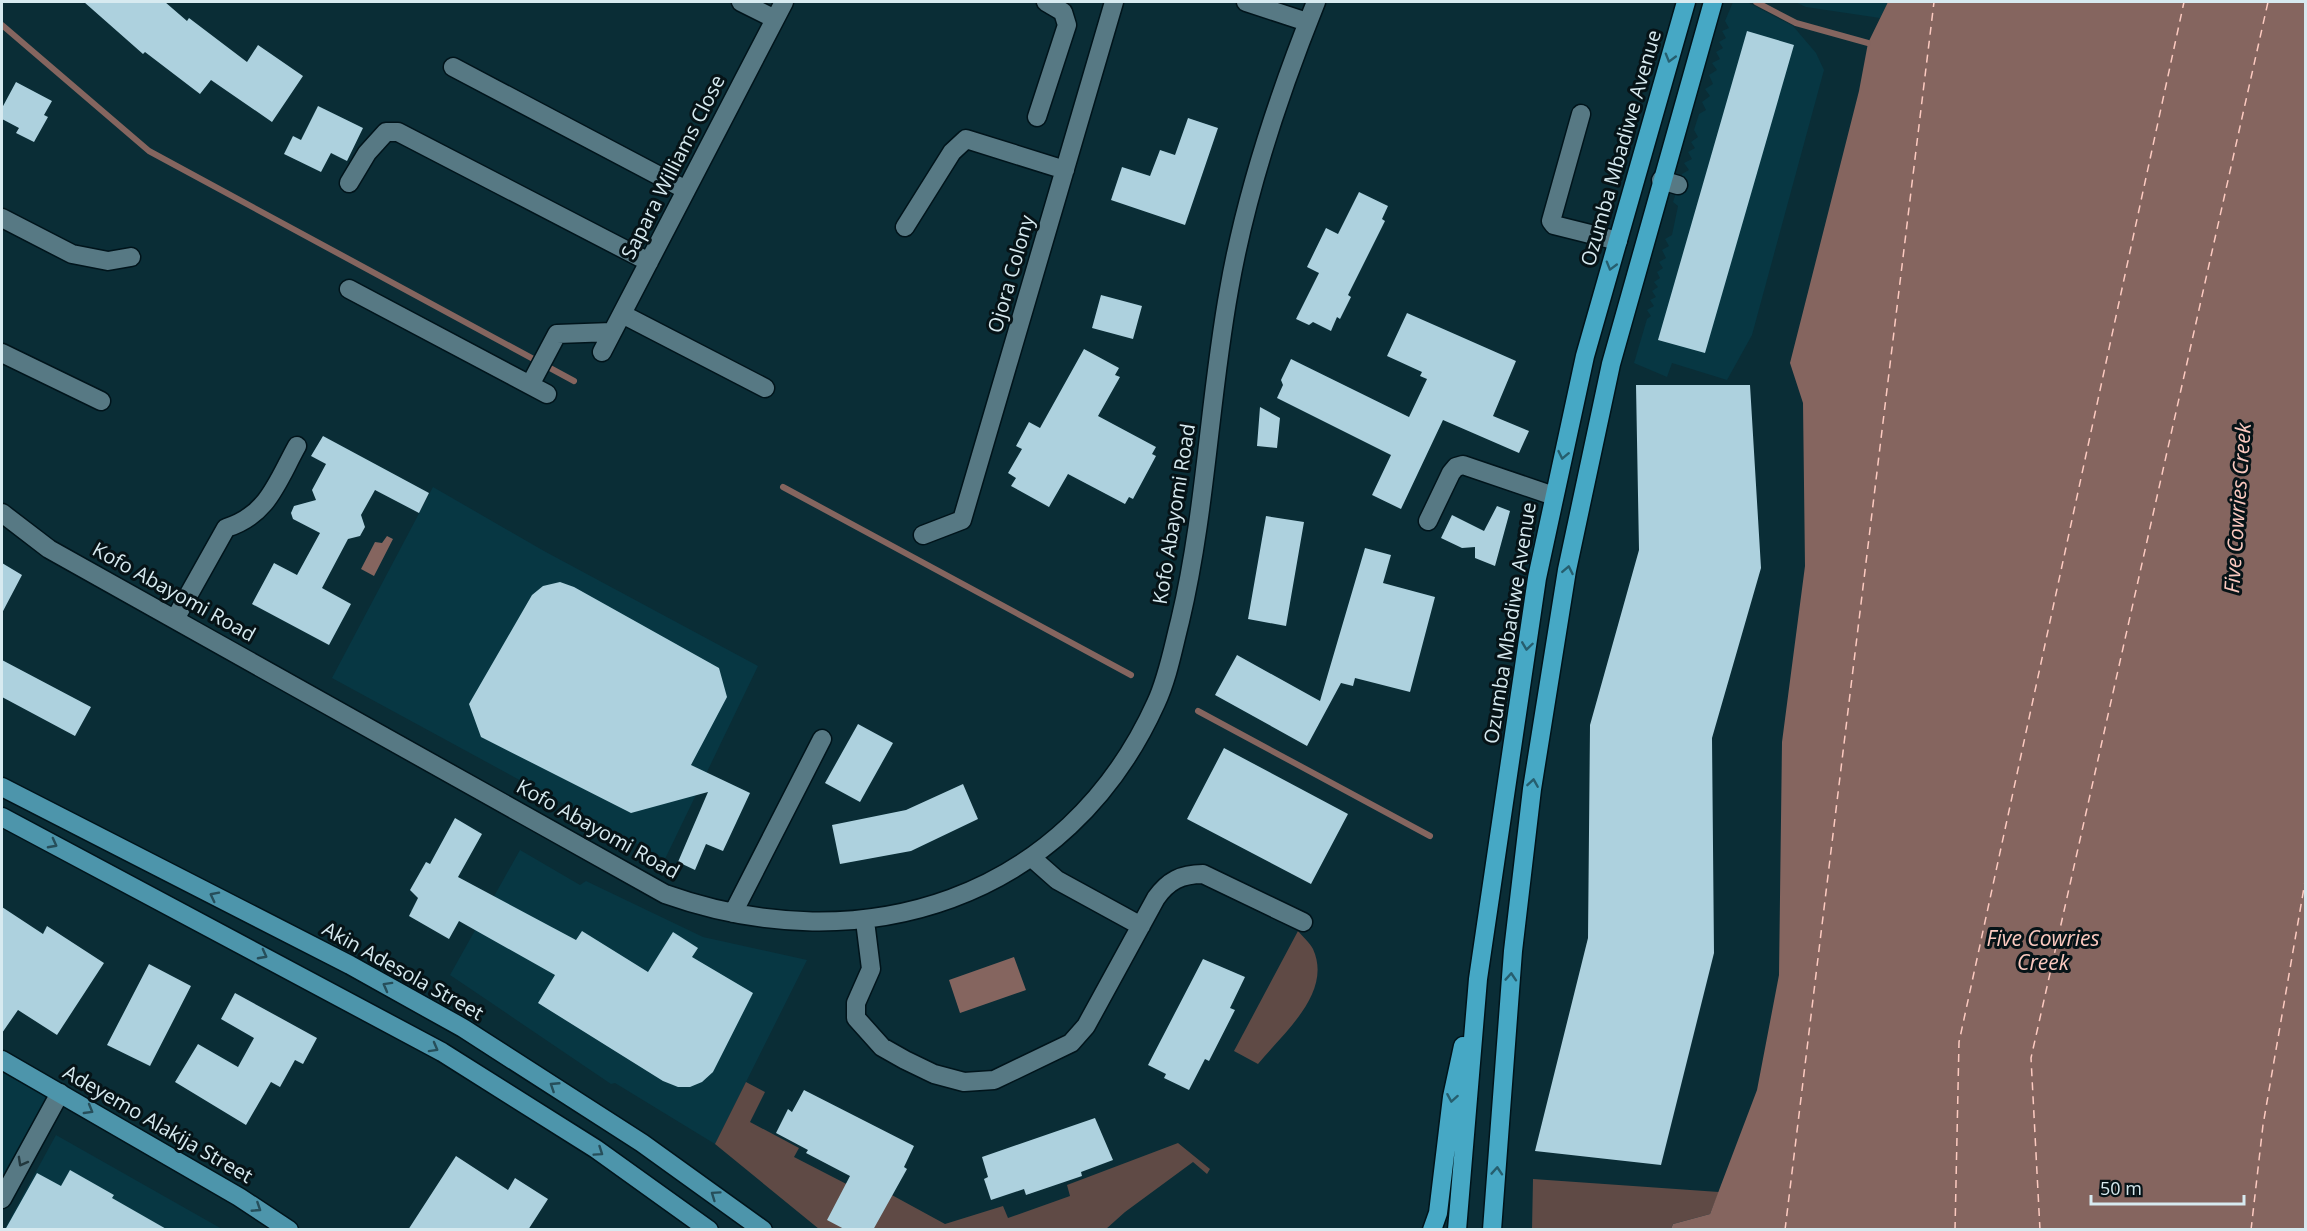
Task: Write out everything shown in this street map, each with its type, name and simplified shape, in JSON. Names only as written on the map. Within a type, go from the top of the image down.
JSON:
[{"type":"highway","name":"Ozumba Mbadiwe Avenue","points":[[1457,1230],[1478,980],[1537,578],[1585,356],[1686,2]]},
{"type":"highway","points":[[1492,1230],[1513,951],[1535,766],[1567,570],[1608,376],[1670,183],[1713,2]]},
{"type":"highway","points":[[1432,1230],[1439,1203],[1452,1097],[1478,980]]},
{"type":"main road","name":"Akin Adesola Street","points":[[2,787],[350,965],[463,1028],[642,1143],[763,1230]]},
{"type":"main road","points":[[2,817],[442,1052],[596,1149],[709,1230]]},
{"type":"main road","name":"Adeyemo Alakija Street","points":[[2,1060],[239,1197],[289,1230]]},
{"type":"street","points":[[741,2],[775,18]]},
{"type":"street","name":"Sapara Williams Close","points":[[602,352],[784,2]]},
{"type":"street","points":[[1037,117],[1067,25],[1063,12],[1046,2]]},
{"type":"street","name":"Ojora Colony","points":[[923,535],[962,520],[1114,2]]},
{"type":"street","points":[[1246,2],[1307,22]]},
{"type":"street","name":"Kofo Abayomi Road","points":[[2,513],[49,549],[665,894],[702,907],[788,922],[865,921],[929,908],[994,880],[1031,857],[1064,830],[1098,794],[1126,756],[1157,702],[1191,573],[1228,291],[1241,229],[1282,89],[1316,2]]},
{"type":"street","points":[[453,67],[686,190]]},
{"type":"street","points":[[1581,114],[1551,221],[1554,225],[1618,241]]},
{"type":"street","points":[[349,183],[378,138],[386,132],[398,132],[649,262]]},
{"type":"street","points":[[905,227],[952,152],[966,139],[1065,170]]},
{"type":"street","points":[[2,218],[72,254],[108,261],[131,257]]},
{"type":"street","points":[[349,289],[534,378],[548,394]]},
{"type":"street","points":[[622,314],[765,388]]},
{"type":"street","points":[[534,378],[557,334],[612,332]]},
{"type":"street","points":[[2,353],[101,401]]},
{"type":"street","points":[[175,619],[226,528],[244,523],[263,508],[297,446]]},
{"type":"street","points":[[1428,521],[1451,473],[1456,467],[1463,465],[1554,496]]},
{"type":"street","points":[[733,913],[822,739]]},
{"type":"street","points":[[1031,857],[1057,879],[1141,926]]},
{"type":"street","points":[[865,921],[871,969],[856,1003],[856,1018],[882,1047],[934,1074],[964,1082],[994,1080],[1071,1043],[1086,1026],[1164,887],[1188,874],[1203,874],[1216,879],[1303,922]]},
{"type":"street","points":[[2,1199],[60,1093]]},
{"type":"shaded area","points":[[1733,2],[1747,2],[1793,26],[1816,53],[1824,70],[1752,335],[1727,380],[1672,363],[1667,377],[1634,363],[1647,319],[1651,316],[1647,310],[1654,306],[1650,300],[1656,297],[1652,291],[1658,287],[1654,282],[1660,278],[1657,272],[1663,268],[1659,262],[1666,258],[1662,250],[1669,246],[1665,239],[1672,235],[1678,206],[1673,202],[1682,174],[1689,170],[1684,163],[1692,159],[1688,152],[1695,148],[1691,142],[1698,137],[1694,130],[1699,114],[1706,110],[1702,102],[1710,96],[1705,89],[1713,84],[1709,75],[1717,70],[1712,63],[1720,59],[1716,52],[1723,48],[1719,42],[1726,38],[1722,31],[1729,28],[1725,21]]},
{"type":"shaded area","points":[[1795,2],[1888,2],[1880,18],[1806,7]]},
{"type":"shaded area","points":[[433,487],[544,551],[758,666],[665,859],[332,678]]},
{"type":"shaded area","points":[[520,850],[580,885],[586,881],[703,937],[807,960],[715,1144],[615,1083],[611,1084],[450,975]]},
{"type":"shaded area","points":[[1298,931],[1313,949],[1317,965],[1316,981],[1311,997],[1292,1026],[1258,1064],[1234,1051]]},
{"type":"shaded area","points":[[2,1072],[51,1099],[2,1188]]},
{"type":"shaded area","points":[[746,1082],[765,1092],[750,1122],[799,1148],[794,1157],[862,1192],[868,1182],[945,1224],[1003,1206],[1008,1218],[1070,1196],[1067,1185],[1178,1143],[1210,1169],[1207,1174],[1193,1162],[1125,1212],[1106,1229],[819,1229],[715,1144]]},
{"type":"shaded area","points":[[56,1135],[222,1229],[4,1230]]},
{"type":"shaded area","points":[[1533,1179],[1719,1192],[1710,1214],[1673,1224],[1671,1229],[1532,1230]]},
{"type":"water","name":"Five Cowries Creek","points":[[1888,2],[2305,2],[2305,1229],[1671,1229],[1673,1224],[1710,1214],[1757,1090],[1779,975],[1782,742],[1805,566],[1803,403],[1790,363],[1859,91],[1868,43]]},
{"type":"water","points":[[387,536],[393,539],[374,576],[361,569],[375,542],[382,543]]},
{"type":"water","points":[[1014,957],[1026,990],[960,1013],[949,980]]},
{"type":"building","points":[[84,2],[165,2],[187,21],[189,18],[247,62],[258,45],[303,76],[272,122],[211,80],[200,94],[145,52],[143,54]]},
{"type":"building","points":[[1747,31],[1794,45],[1705,353],[1658,340]]},
{"type":"building","points":[[16,82],[52,101],[44,115],[48,117],[34,142],[16,133],[19,128],[2,119],[2,108]]},
{"type":"building","points":[[318,106],[363,128],[347,161],[331,153],[321,172],[284,154],[293,136],[301,140]]},
{"type":"building","points":[[1188,118],[1218,128],[1185,225],[1111,200],[1122,167],[1150,176],[1160,150],[1175,155]]},
{"type":"building","points":[[1359,192],[1388,206],[1382,219],[1385,221],[1348,295],[1351,297],[1340,319],[1337,317],[1331,331],[1313,322],[1309,325],[1296,319],[1319,273],[1307,267],[1326,228],[1338,234]]},
{"type":"building","points":[[1101,295],[1142,306],[1133,339],[1092,328]]},
{"type":"building","points":[[1407,313],[1516,361],[1493,416],[1529,431],[1519,453],[1443,420],[1401,509],[1372,495],[1391,455],[1277,398],[1283,385],[1281,380],[1291,359],[1409,417],[1427,379],[1420,376],[1422,372],[1387,356]]},
{"type":"building","points":[[1084,349],[1119,368],[1115,375],[1120,377],[1098,416],[1156,447],[1152,454],[1156,456],[1133,499],[1129,497],[1125,504],[1068,474],[1049,507],[1011,486],[1016,478],[1008,473],[1022,449],[1016,446],[1029,422],[1040,428]]},
{"type":"building","points":[[1636,385],[1750,385],[1761,568],[1712,738],[1714,953],[1661,1165],[1535,1151],[1588,938],[1590,725],[1639,550]]},
{"type":"building","points":[[1260,407],[1280,418],[1277,448],[1257,446]]},
{"type":"building","points":[[323,436],[429,493],[419,513],[375,490],[361,515],[365,527],[360,536],[348,539],[322,588],[351,604],[329,645],[252,604],[274,563],[297,575],[320,533],[293,519],[291,513],[294,506],[316,500],[312,490],[326,464],[311,456]]},
{"type":"building","points":[[1497,506],[1510,511],[1495,566],[1475,558],[1475,547],[1462,548],[1441,538],[1452,515],[1484,531]]},
{"type":"building","points":[[1266,516],[1304,522],[1286,626],[1248,619]]},
{"type":"building","points":[[1365,548],[1391,555],[1383,583],[1435,597],[1410,692],[1355,678],[1353,686],[1341,683],[1307,746],[1215,695],[1237,655],[1320,701]]},
{"type":"building","points":[[2,563],[22,575],[2,613]]},
{"type":"building","points":[[560,582],[574,587],[719,668],[727,697],[691,765],[750,793],[723,851],[706,844],[695,870],[678,862],[708,792],[631,813],[481,737],[469,704],[532,595],[543,586]]},
{"type":"building","points":[[2,660],[91,707],[75,736],[2,697]]},
{"type":"building","points":[[858,724],[893,743],[860,802],[825,783]]},
{"type":"building","points":[[1224,748],[1348,814],[1311,884],[1187,819]]},
{"type":"building","points":[[963,784],[978,819],[911,851],[840,864],[832,825],[906,810]]},
{"type":"building","points":[[455,818],[482,834],[458,877],[576,940],[582,931],[648,972],[673,932],[698,948],[692,957],[753,993],[713,1072],[702,1082],[690,1087],[678,1087],[663,1081],[538,1003],[555,975],[459,921],[449,939],[409,916],[418,898],[410,890],[426,862],[430,864]]},
{"type":"building","points":[[2,907],[43,934],[47,926],[104,963],[57,1035],[18,1010],[2,1033]]},
{"type":"building","points":[[1203,959],[1245,977],[1230,1008],[1235,1010],[1209,1061],[1205,1059],[1189,1090],[1164,1078],[1166,1074],[1148,1065]]},
{"type":"building","points":[[149,964],[191,986],[150,1066],[107,1045]]},
{"type":"building","points":[[235,993],[317,1038],[303,1064],[295,1060],[280,1087],[271,1082],[246,1125],[175,1082],[198,1044],[238,1067],[254,1038],[221,1019]]},
{"type":"building","points":[[804,1090],[914,1146],[904,1167],[907,1169],[873,1230],[846,1230],[827,1220],[850,1176],[806,1153],[808,1150],[776,1133],[788,1109],[792,1112]]},
{"type":"building","points":[[1095,1118],[1113,1160],[1081,1172],[1082,1176],[1026,1195],[1024,1189],[991,1200],[984,1179],[988,1177],[982,1157]]},
{"type":"building","points":[[456,1156],[508,1190],[515,1178],[548,1199],[528,1230],[408,1230]]},
{"type":"building","points":[[70,1170],[114,1195],[112,1198],[168,1230],[5,1230],[37,1173],[61,1186]]},
{"type":"waterway","points":[[1756,2],[1796,23],[1868,43]]},
{"type":"waterway","points":[[2,25],[149,151],[574,381]]},
{"type":"waterway","points":[[783,487],[1131,675]]},
{"type":"waterway","points":[[1198,711],[1430,836]]},
{"type":"ferry route","points":[[1785,1230],[1934,2]]},
{"type":"ferry route","points":[[1955,1230],[1959,1042],[2184,2]]},
{"type":"ferry route","points":[[2040,1230],[2031,1058],[2268,2]]},
{"type":"ferry route","points":[[2251,1230],[2263,1125],[2306,876]]}]
